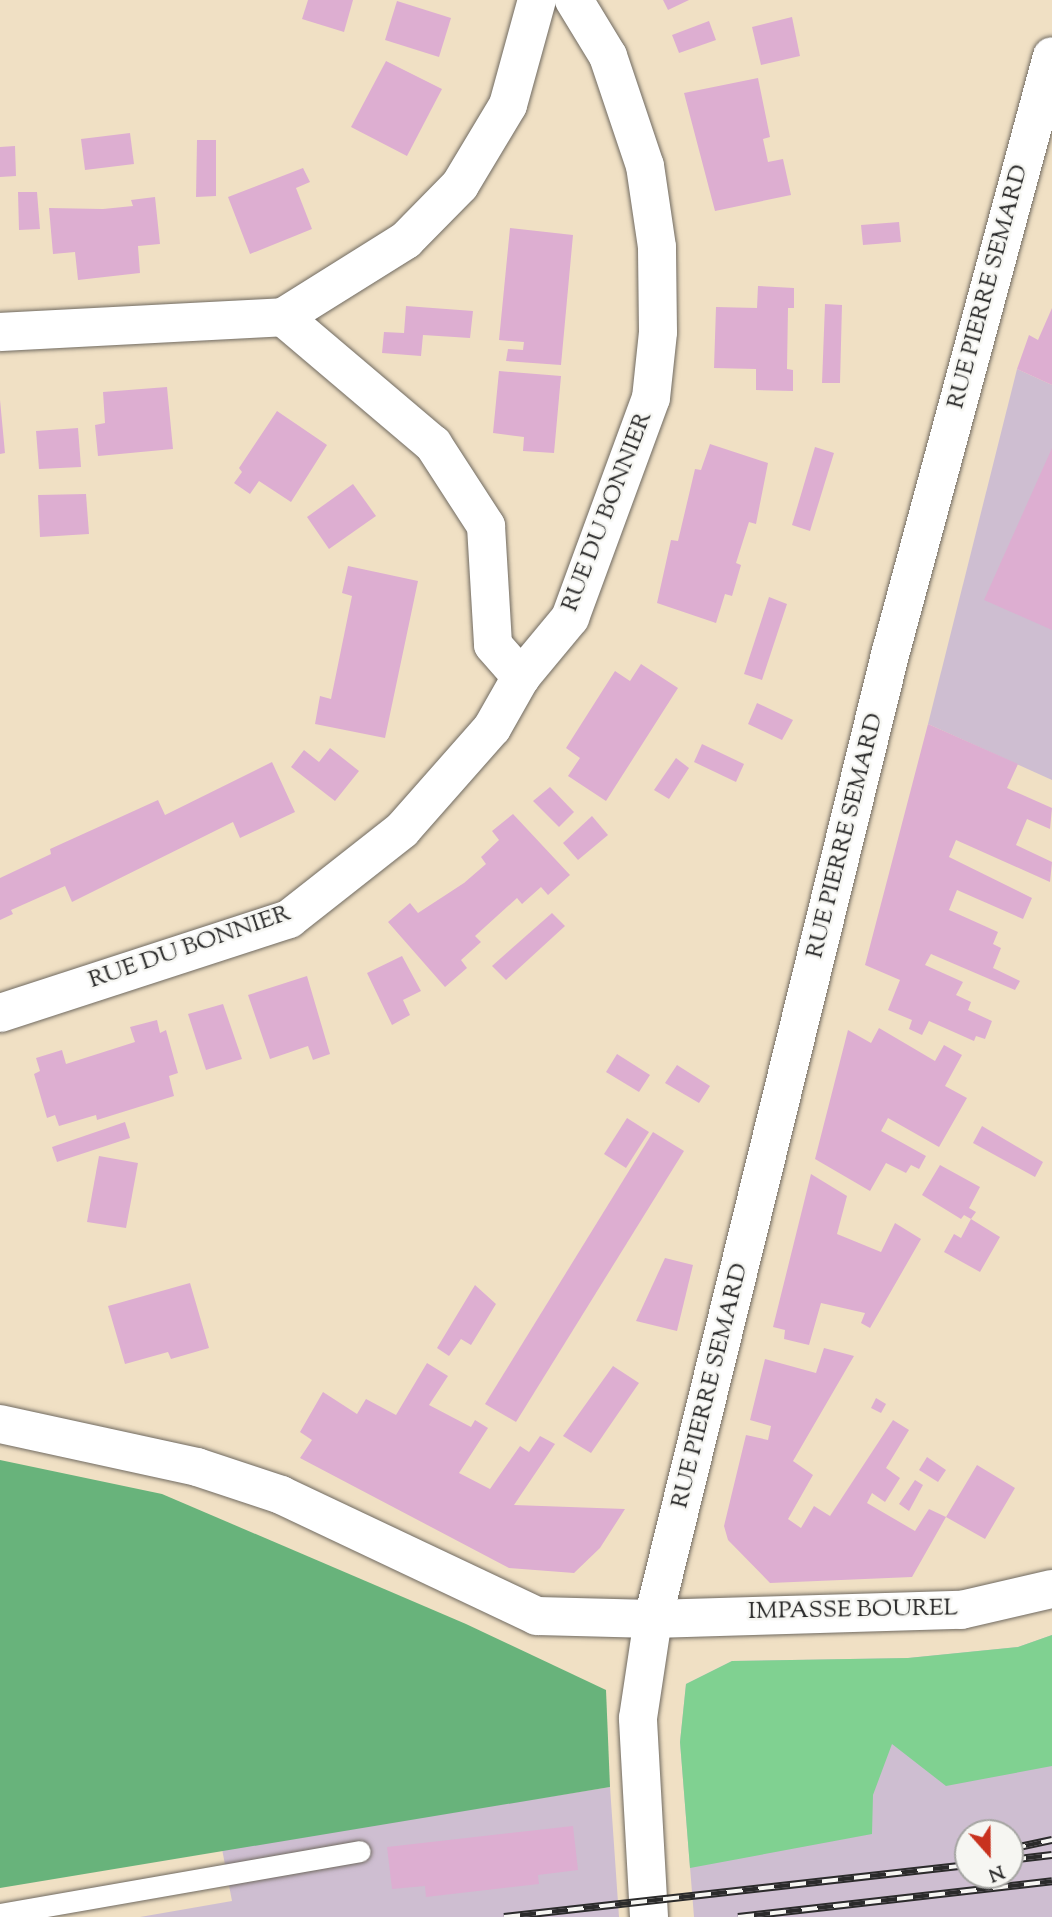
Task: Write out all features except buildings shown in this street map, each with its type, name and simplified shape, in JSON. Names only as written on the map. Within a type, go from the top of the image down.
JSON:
[{"type":"street","points":[[0,332],[283,317],[407,240],[460,185],[508,105],[537,0]]},
{"type":"street","name":"RUE DU BONNIER","points":[[0,1013],[289,919],[402,830],[492,728],[521,677],[570,618],[651,398],[658,332],[657,247],[645,166],[608,56],[574,0]]},
{"type":"street","name":"RUE PIERRE SEMARD","points":[[649,1917],[638,1718],[653,1619],[891,651],[1052,56]]},
{"type":"street","points":[[283,317],[433,444],[486,526],[493,645],[521,677]]},
{"type":"street","name":"IMPASSE BOUREL","points":[[0,1424],[197,1467],[281,1495],[537,1616],[653,1619],[961,1610],[1052,1589]]},
{"type":"lane","points":[[0,1914],[360,1851]]},
{"type":"shaded area","points":[[1017,369],[1052,385],[1052,780],[928,724]]},
{"type":"shaded area","points":[[1052,1635],[1052,1917],[694,1917],[680,1742],[686,1684],[732,1661],[908,1658],[1018,1647]]},
{"type":"shaded area","points":[[610,1787],[619,1917],[140,1917],[232,1901],[222,1849]]},
{"type":"green space","points":[[0,1460],[162,1494],[466,1624],[606,1690],[610,1787],[0,1888]]},
{"type":"green space","points":[[1052,1635],[1052,1766],[946,1786],[892,1744],[873,1795],[872,1834],[690,1868],[680,1742],[686,1684],[732,1661],[908,1658],[1018,1647]]},
{"type":"railway","points":[[1024,1846],[1052,1840]]},
{"type":"railway","points":[[1024,1858],[1052,1855]]},
{"type":"railway","points":[[504,1917],[954,1867]]},
{"type":"railway","points":[[738,1917],[1052,1881]]}]
